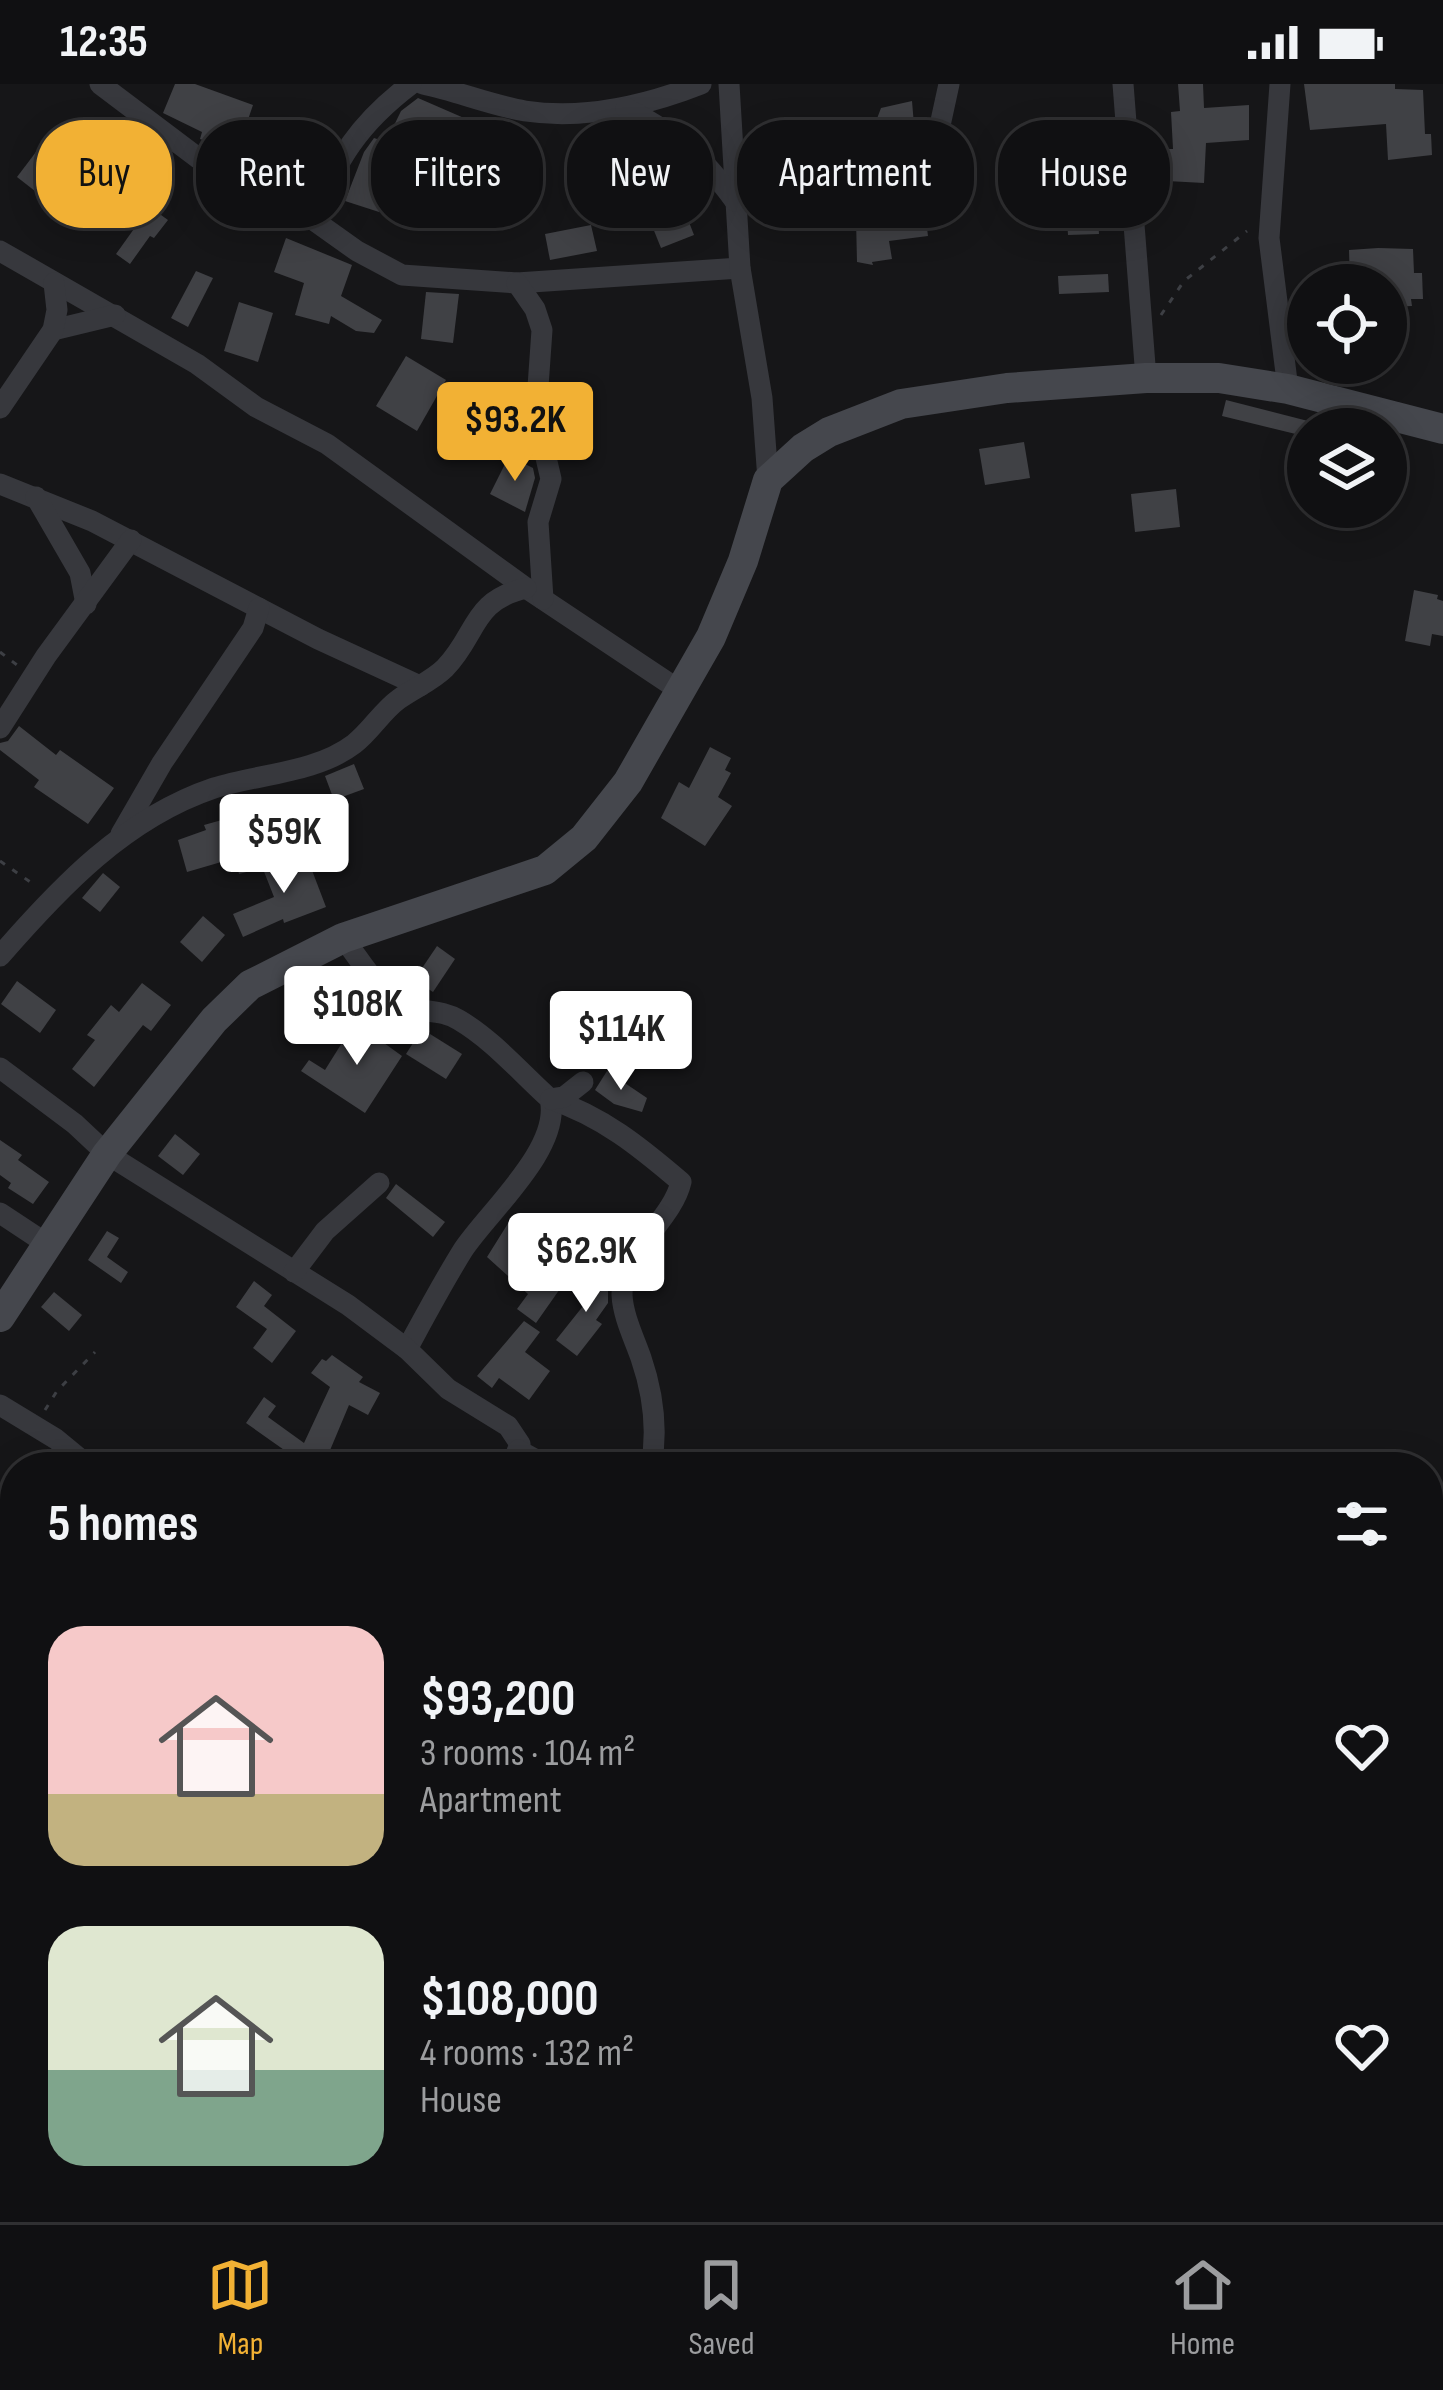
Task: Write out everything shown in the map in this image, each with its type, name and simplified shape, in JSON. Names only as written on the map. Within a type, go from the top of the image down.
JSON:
[{"type":"street","points":[[100,84],[196,156]]},
{"type":"street","points":[[347,147],[363,124],[411,84]]},
{"type":"street","points":[[423,84],[522,110],[564,114],[626,108],[701,84]]},
{"type":"street","points":[[0,1317],[107,1154],[214,1020],[250,985],[343,938],[545,870],[584,838],[628,782],[682,692],[735,580],[768,480],[762,398],[740,268],[729,84]]},
{"type":"street","points":[[941,120],[949,84]]},
{"type":"street","points":[[1123,84],[1146,378]]},
{"type":"street","points":[[1280,84],[1279,144],[1269,212],[1288,389]]},
{"type":"street","points":[[626,108],[682,139],[735,201]]},
{"type":"street","points":[[325,228],[402,275],[517,283],[740,268]]},
{"type":"street","points":[[0,251],[196,364],[256,407],[327,444],[682,692]]},
{"type":"street","points":[[0,408],[53,330],[54,283]]},
{"type":"street","points":[[517,283],[535,309],[542,330],[536,415],[550,478],[538,522],[535,593]]},
{"type":"street","points":[[53,330],[115,315]]},
{"type":"street","points":[[768,480],[829,432],[902,404],[1007,388],[1219,378],[1288,389],[1443,429]]},
{"type":"street","points":[[0,484],[131,540],[420,686]]},
{"type":"street","points":[[36,496],[80,573],[86,604]]},
{"type":"street","points":[[0,728],[131,540]]},
{"type":"street","points":[[0,956],[52,897],[118,839],[176,803],[331,758],[353,745],[395,701],[446,668],[499,595],[535,593]]},
{"type":"street","points":[[118,839],[162,763],[253,628],[259,608]]},
{"type":"street","points":[[343,938],[395,1000],[457,1018],[550,1099],[579,1108],[628,1137],[681,1182],[677,1198],[634,1262],[622,1292],[652,1401],[654,1452]]},
{"type":"street","points":[[0,1068],[107,1154],[407,1349],[448,1389],[517,1433],[516,1452]]},
{"type":"street","points":[[550,1099],[564,1097],[583,1082]]},
{"type":"street","points":[[407,1349],[465,1247],[506,1198],[541,1144],[552,1117],[550,1099]]},
{"type":"street","points":[[294,1272],[325,1231],[379,1183]]},
{"type":"street","points":[[0,1213],[50,1246]]},
{"type":"street","points":[[0,1405],[70,1452]]},
{"type":"path","points":[[1145,343],[1184,281],[1269,212]]},
{"type":"path","points":[[0,861],[52,897]]},
{"type":"path","points":[[40,1429],[46,1406],[57,1390],[95,1352]]},
{"type":"building","points":[[175,84],[195,84],[253,105],[248,120],[196,120],[196,129],[163,113]]},
{"type":"building","points":[[1178,84],[1203,84],[1204,108],[1249,105],[1249,140],[1206,143],[1204,183],[1170,181],[1171,112],[1180,111]]},
{"type":"building","points":[[1304,84],[1395,84],[1395,89],[1423,90],[1425,134],[1431,134],[1432,155],[1388,160],[1386,124],[1310,130]]},
{"type":"building","points":[[418,98],[464,118],[397,120]]},
{"type":"building","points":[[912,101],[914,120],[876,120],[881,108]]},
{"type":"building","points":[[371,142],[371,209],[347,202]]},
{"type":"building","points":[[36,152],[36,192],[17,177]]},
{"type":"building","points":[[135,228],[162,228],[130,264],[116,254]]},
{"type":"building","points":[[592,228],[597,251],[550,260],[545,234]]},
{"type":"building","points":[[653,228],[691,228],[694,235],[661,248]]},
{"type":"building","points":[[856,228],[927,228],[928,236],[889,241],[892,259],[873,265],[857,262]]},
{"type":"building","points":[[1068,228],[1099,228],[1099,234],[1068,235]]},
{"type":"building","points":[[286,238],[352,265],[341,296],[382,320],[374,333],[356,331],[331,316],[329,324],[295,315],[304,283],[274,272]]},
{"type":"building","points":[[1413,249],[1414,273],[1422,273],[1423,299],[1411,299],[1412,306],[1407,306],[1407,264],[1349,264],[1349,250]]},
{"type":"building","points":[[196,271],[213,278],[188,327],[171,318]]},
{"type":"building","points":[[1108,274],[1109,292],[1059,294],[1058,276]]},
{"type":"building","points":[[426,292],[459,294],[453,343],[421,339]]},
{"type":"building","points":[[239,302],[273,313],[258,362],[224,351]]},
{"type":"building","points":[[406,356],[446,380],[417,431],[376,406]]},
{"type":"building","points":[[1226,400],[1287,416],[1287,432],[1222,416]]},
{"type":"building","points":[[1024,442],[1030,478],[985,485],[979,449]]},
{"type":"building","points":[[509,456],[533,468],[535,478],[525,512],[490,494]]},
{"type":"building","points":[[1176,489],[1180,527],[1135,532],[1131,494]]},
{"type":"building","points":[[1414,590],[1438,595],[1443,601],[1443,636],[1432,634],[1430,646],[1405,641]]},
{"type":"building","points":[[19,726],[56,755],[60,750],[114,788],[88,824],[34,787],[39,780],[0,750],[0,743],[8,741]]},
{"type":"building","points":[[710,747],[731,758],[725,770],[731,773],[718,797],[732,806],[705,846],[661,818],[679,782],[689,788]]},
{"type":"building","points":[[354,764],[364,789],[334,800],[325,776]]},
{"type":"building","points":[[265,797],[275,817],[255,827],[269,866],[239,874],[235,858],[187,872],[178,840],[206,830],[204,825],[236,816],[234,812]]},
{"type":"building","points":[[305,852],[326,907],[243,937],[233,914],[274,897],[263,869]]},
{"type":"building","points":[[103,873],[120,887],[100,912],[82,898]]},
{"type":"building","points":[[203,916],[225,935],[202,962],[180,942]]},
{"type":"building","points":[[437,946],[455,959],[433,992],[414,980]]},
{"type":"building","points":[[17,981],[56,1010],[40,1033],[1,1004]]},
{"type":"building","points":[[142,983],[171,1005],[151,1031],[143,1025],[94,1087],[72,1069],[95,1040],[87,1035],[111,1005],[119,1012]]},
{"type":"building","points":[[355,1022],[402,1056],[365,1113],[301,1071],[309,1060],[325,1070]]},
{"type":"building","points":[[422,1029],[462,1054],[446,1079],[406,1054]]},
{"type":"building","points":[[607,1071],[647,1098],[642,1112],[614,1104],[595,1090]]},
{"type":"building","points":[[175,1134],[200,1154],[183,1175],[158,1156]]},
{"type":"building","points":[[0,1140],[49,1182],[33,1204],[8,1188],[11,1183],[0,1175]]},
{"type":"building","points":[[396,1184],[445,1222],[433,1237],[386,1198]]},
{"type":"building","points":[[512,1217],[553,1247],[537,1268],[562,1286],[536,1323],[517,1309],[528,1294],[487,1257]]},
{"type":"building","points":[[107,1231],[119,1238],[107,1257],[128,1272],[121,1283],[88,1260]]},
{"type":"building","points":[[587,1270],[608,1286],[608,1303],[596,1320],[602,1324],[577,1356],[556,1340],[591,1296],[576,1285]]},
{"type":"building","points":[[254,1281],[272,1295],[264,1306],[296,1331],[272,1363],[253,1348],[267,1329],[236,1307]]},
{"type":"building","points":[[54,1292],[82,1315],[69,1331],[41,1307]]},
{"type":"building","points":[[524,1321],[540,1332],[525,1352],[550,1371],[529,1400],[499,1378],[492,1388],[477,1376]]},
{"type":"building","points":[[332,1355],[363,1377],[359,1382],[380,1393],[368,1415],[349,1405],[329,1452],[287,1452],[246,1423],[264,1397],[276,1406],[268,1417],[304,1443],[330,1387],[311,1373],[322,1359]]}]
